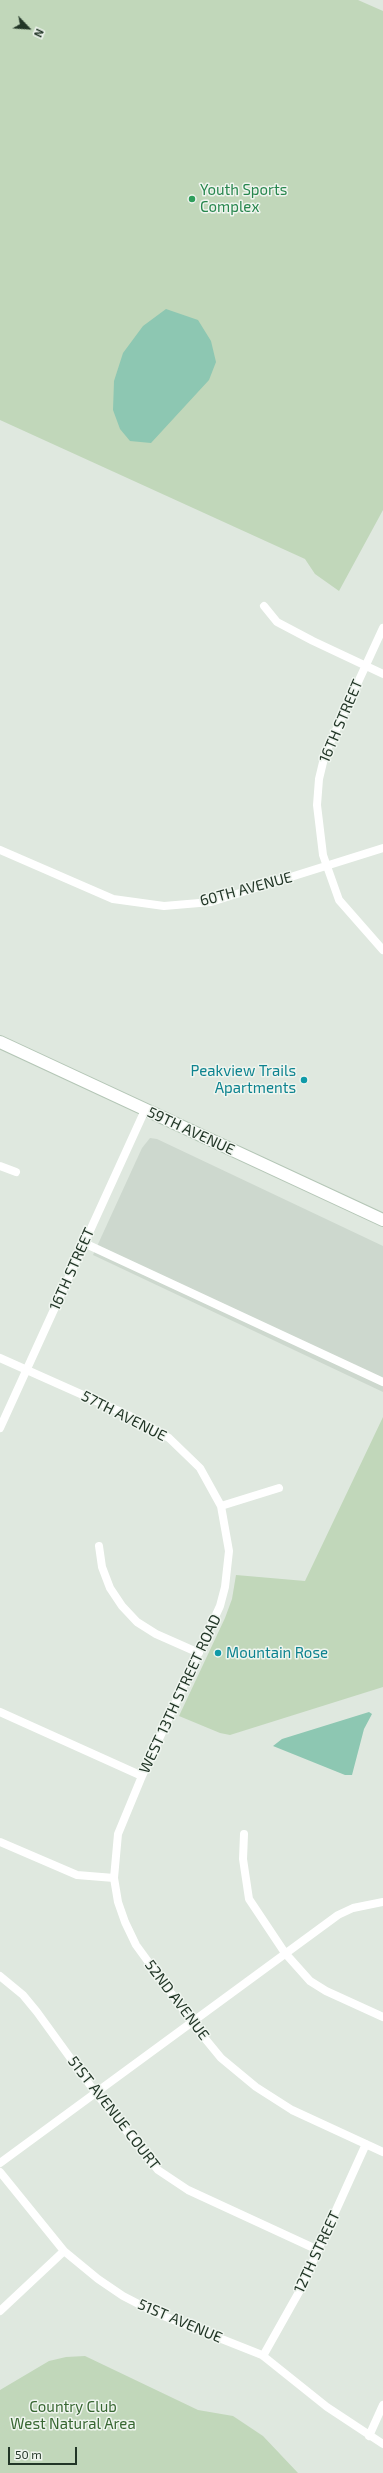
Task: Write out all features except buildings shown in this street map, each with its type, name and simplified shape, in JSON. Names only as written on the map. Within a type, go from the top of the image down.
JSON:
[{"type":"main road","name":"59TH AVENUE","points":[[0,1042],[383,1220]]},
{"type":"street","points":[[264,606],[277,622],[383,674]]},
{"type":"street","name":"16TH STREET","points":[[326,867],[317,805],[319,779],[325,754],[383,628]]},
{"type":"street","name":"60TH AVENUE","points":[[0,850],[113,899],[164,906],[211,902],[383,848]]},
{"type":"street","points":[[326,867],[339,900],[356,922],[383,950]]},
{"type":"street","name":"16TH STREET","points":[[0,1428],[145,1110]]},
{"type":"street","points":[[0,1166],[16,1172]]},
{"type":"street","points":[[84,1243],[383,1382]]},
{"type":"street","name":"57TH AVENUE","points":[[0,1358],[130,1416],[169,1438],[200,1468],[221,1506]]},
{"type":"street","points":[[221,1506],[279,1488]]},
{"type":"street","name":"WEST 13TH STREET ROAD","points":[[114,1878],[118,1834],[142,1776],[220,1606],[227,1575],[228,1544],[221,1506]]},
{"type":"street","points":[[99,1546],[102,1567],[110,1588],[122,1606],[137,1622],[156,1634],[199,1653]]},
{"type":"street","points":[[0,1712],[142,1776]]},
{"type":"street","points":[[244,1834],[243,1859],[249,1899],[285,1952],[310,1980],[326,1991],[383,2017]]},
{"type":"street","points":[[0,1842],[77,1875],[114,1878]]},
{"type":"street","name":"52ND AVENUE","points":[[114,1878],[125,1922],[136,1945],[192,2021],[222,2058],[256,2087],[292,2110],[383,2152]]},
{"type":"street","points":[[0,2163],[285,1952],[338,1915],[353,1908],[383,1902]]},
{"type":"street","name":"51ST AVENUE COURT","points":[[0,1976],[28,2000],[95,2092],[146,2158],[174,2182],[318,2250]]},
{"type":"street","name":"12TH STREET","points":[[264,2356],[299,2292],[366,2144]]},
{"type":"street","name":"51ST AVENUE","points":[[0,2172],[64,2251],[98,2279],[123,2296],[182,2324],[264,2356],[369,2436],[383,2444]]},
{"type":"street","points":[[0,2311],[64,2251]]},
{"type":"street","points":[[369,2436],[383,2405]]},
{"type":"shaded area","points":[[166,309],[198,320],[211,341],[216,362],[209,380],[151,443],[130,441],[120,429],[113,410],[114,381],[123,353],[143,326]]},
{"type":"shaded area","points":[[150,1138],[157,1139],[383,1246],[383,1392],[93,1255],[142,1148]]},
{"type":"shaded area","points":[[369,1712],[372,1714],[364,1729],[352,1775],[345,1775],[273,1746],[282,1739]]},
{"type":"green space","name":"Youth Sports Complex","points":[[0,0],[358,0],[383,11],[383,510],[339,591],[315,574],[305,559],[0,420]]},
{"type":"green space","points":[[383,1417],[383,1687],[230,1735],[220,1733],[179,1716],[225,1618],[232,1599],[236,1575],[305,1581]]},
{"type":"green space","name":"Country Club West Natural Area","points":[[85,2356],[198,2410],[233,2416],[263,2436],[298,2473],[0,2473],[0,2390],[49,2361],[66,2357]]},
{"type":"place","name":"Youth Sports Complex","points":[[192,199]]},
{"type":"place","name":"Peakview Trails Apartments","points":[[304,1080]]},
{"type":"place","name":"Mountain Rose","points":[[218,1653]]}]
